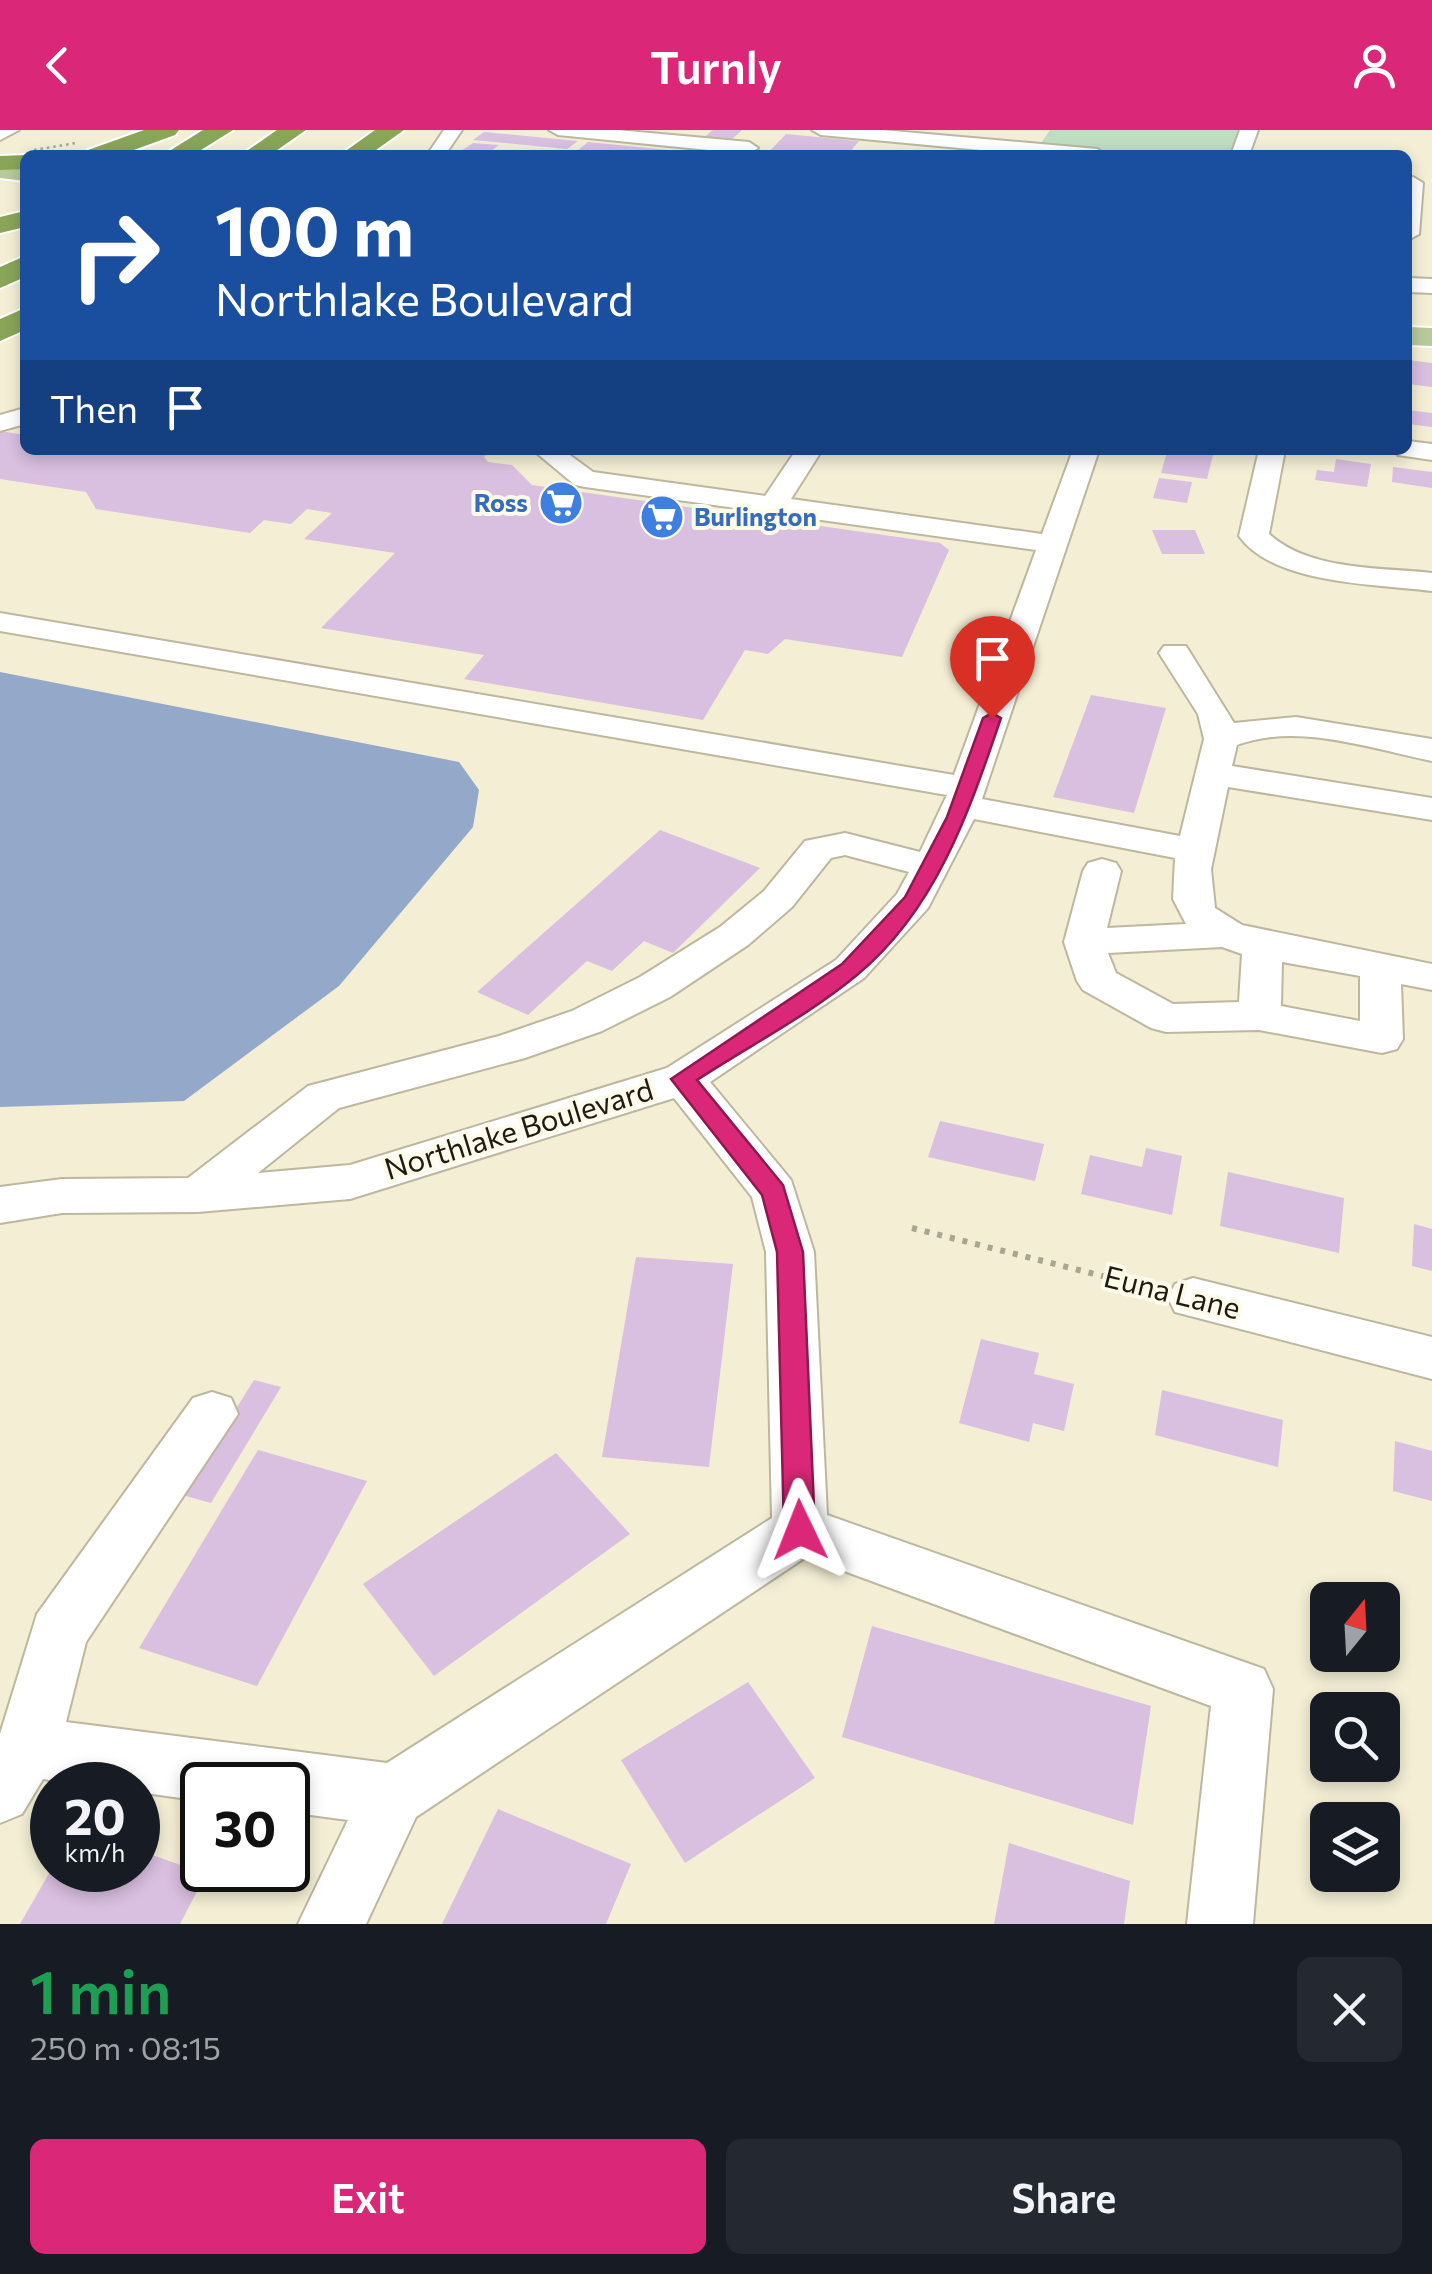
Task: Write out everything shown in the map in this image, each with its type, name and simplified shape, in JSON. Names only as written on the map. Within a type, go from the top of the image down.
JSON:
[{"type":"highway","points":[[87,149],[170,130]]},
{"type":"highway","points":[[141,150],[170,130]]},
{"type":"highway","points":[[184,150],[221,130]]},
{"type":"highway","points":[[229,150],[264,130]]},
{"type":"highway","points":[[364,150],[392,130]]},
{"type":"highway","points":[[274,150],[300,144]]},
{"type":"street","points":[[0,134],[10,130]]},
{"type":"street","points":[[558,130],[728,150]]},
{"type":"street","points":[[747,150],[766,130]]},
{"type":"street","points":[[821,130],[1019,150]]},
{"type":"street","points":[[1412,215],[1418,184]]},
{"type":"street","points":[[553,455],[585,479],[1053,544]]},
{"type":"street","points":[[773,505],[806,455]]},
{"type":"street","name":"Northlake Boulevard","points":[[0,1205],[62,1196],[198,1195],[350,1182],[683,1079],[850,969],[914,900],[964,797],[1084,455]]},
{"type":"street","points":[[1271,455],[1254,536],[1262,546],[1299,563],[1432,582]]},
{"type":"street","points":[[0,622],[964,797],[1195,850]]},
{"type":"street","points":[[1175,653],[1215,714],[1217,756],[1188,892],[1203,920],[1243,940]]},
{"type":"street","points":[[1217,756],[1233,732],[1282,726],[1432,750]]},
{"type":"street","points":[[1217,756],[1432,810]]},
{"type":"street","points":[[198,1195],[324,1097],[510,1048],[587,1021],[655,987],[734,936],[778,898],[818,850],[845,844],[931,866]]},
{"type":"street","points":[[1102,871],[1084,942],[1098,981],[1166,1018],[1258,1016],[1382,1039],[1380,968]]},
{"type":"street","points":[[1243,940],[1258,1016]]},
{"type":"street","points":[[1084,942],[1243,940],[1432,978]]},
{"type":"street","points":[[683,1079],[774,1192],[790,1252],[800,1530]]},
{"type":"street","name":"Euna Lane","points":[[1193,1298],[1432,1358]]},
{"type":"street","points":[[212,1414],[58,1633],[49,1680],[14,1770],[394,1795]]},
{"type":"street","points":[[330,1924],[394,1795],[800,1530]]},
{"type":"street","points":[[800,1530],[1243,1689],[1220,1924]]},
{"type":"path","name":"Euna Lane","points":[[912,1228],[1193,1298]]},
{"type":"green space","points":[[1050,130],[1242,130],[1236,150],[1081,150],[1039,146]]},
{"type":"water","points":[[0,672],[459,762],[479,790],[473,827],[339,986],[184,1101],[0,1107]]},
{"type":"building","points":[[713,130],[742,130],[730,141],[703,138]]},
{"type":"building","points":[[484,132],[578,141],[567,149],[473,140]]},
{"type":"building","points":[[786,134],[859,141],[851,150],[771,150]]},
{"type":"building","points":[[588,142],[669,150],[578,150]]},
{"type":"building","points":[[473,143],[499,145],[492,150],[462,150]]},
{"type":"building","points":[[1412,360],[1432,363],[1432,387],[1412,384]]},
{"type":"building","points":[[1412,410],[1432,413],[1432,427],[1412,424]]},
{"type":"building","points":[[0,431],[20,434],[20,455],[486,455],[488,462],[512,465],[532,485],[940,543],[949,550],[902,657],[785,639],[768,654],[745,650],[703,720],[464,679],[484,655],[321,628],[395,553],[304,539],[332,513],[307,509],[291,524],[264,520],[250,533],[96,509],[86,492],[0,479]]},
{"type":"building","points":[[1166,455],[1213,455],[1207,479],[1161,473]]},
{"type":"building","points":[[1336,459],[1371,464],[1367,487],[1315,480],[1317,470],[1334,472]]},
{"type":"building","points":[[1393,467],[1432,472],[1432,488],[1392,482]]},
{"type":"building","points":[[1159,478],[1192,482],[1187,503],[1153,498]]},
{"type":"building","points":[[1152,530],[1195,530],[1205,554],[1162,554]]},
{"type":"building","points":[[1091,695],[1166,708],[1134,813],[1053,797]]},
{"type":"building","points":[[660,830],[760,868],[673,953],[644,941],[612,971],[587,961],[528,1015],[477,992]]},
{"type":"building","points":[[940,1121],[1044,1144],[1035,1181],[928,1157]]},
{"type":"building","points":[[1146,1148],[1182,1156],[1172,1215],[1081,1194],[1090,1155],[1142,1167]]},
{"type":"building","points":[[1228,1172],[1344,1198],[1339,1253],[1220,1226]]},
{"type":"building","points":[[1414,1224],[1432,1229],[1432,1271],[1412,1266]]},
{"type":"building","points":[[636,1257],[733,1264],[709,1467],[602,1457]]},
{"type":"building","points":[[981,1339],[1039,1353],[1034,1374],[1074,1384],[1064,1431],[1033,1423],[1029,1442],[959,1423]]},
{"type":"building","points":[[254,1380],[281,1387],[211,1503],[182,1495]]},
{"type":"building","points":[[1162,1390],[1283,1420],[1278,1467],[1155,1435]]},
{"type":"building","points":[[1395,1441],[1432,1451],[1432,1501],[1393,1491]]},
{"type":"building","points":[[258,1450],[367,1481],[257,1686],[139,1648]]},
{"type":"building","points":[[556,1453],[630,1534],[434,1676],[363,1584]]},
{"type":"building","points":[[872,1626],[1151,1706],[1133,1825],[842,1737]]},
{"type":"building","points":[[748,1682],[815,1778],[685,1863],[621,1760]]},
{"type":"building","points":[[498,1809],[631,1864],[606,1924],[442,1924]]},
{"type":"building","points":[[1009,1843],[1130,1881],[1124,1924],[994,1924]]},
{"type":"building","points":[[160,1858],[180,1865],[180,1892],[197,1892],[180,1924],[20,1924],[38,1892],[160,1892]]},
{"type":"place","name":"Ross","points":[[561,503]]},
{"type":"place","name":"Burlington","points":[[662,517]]},
{"type":"route","points":[[800,1530],[790,1252],[774,1192],[683,1079],[850,969],[914,900],[957,817],[992,718]]}]
